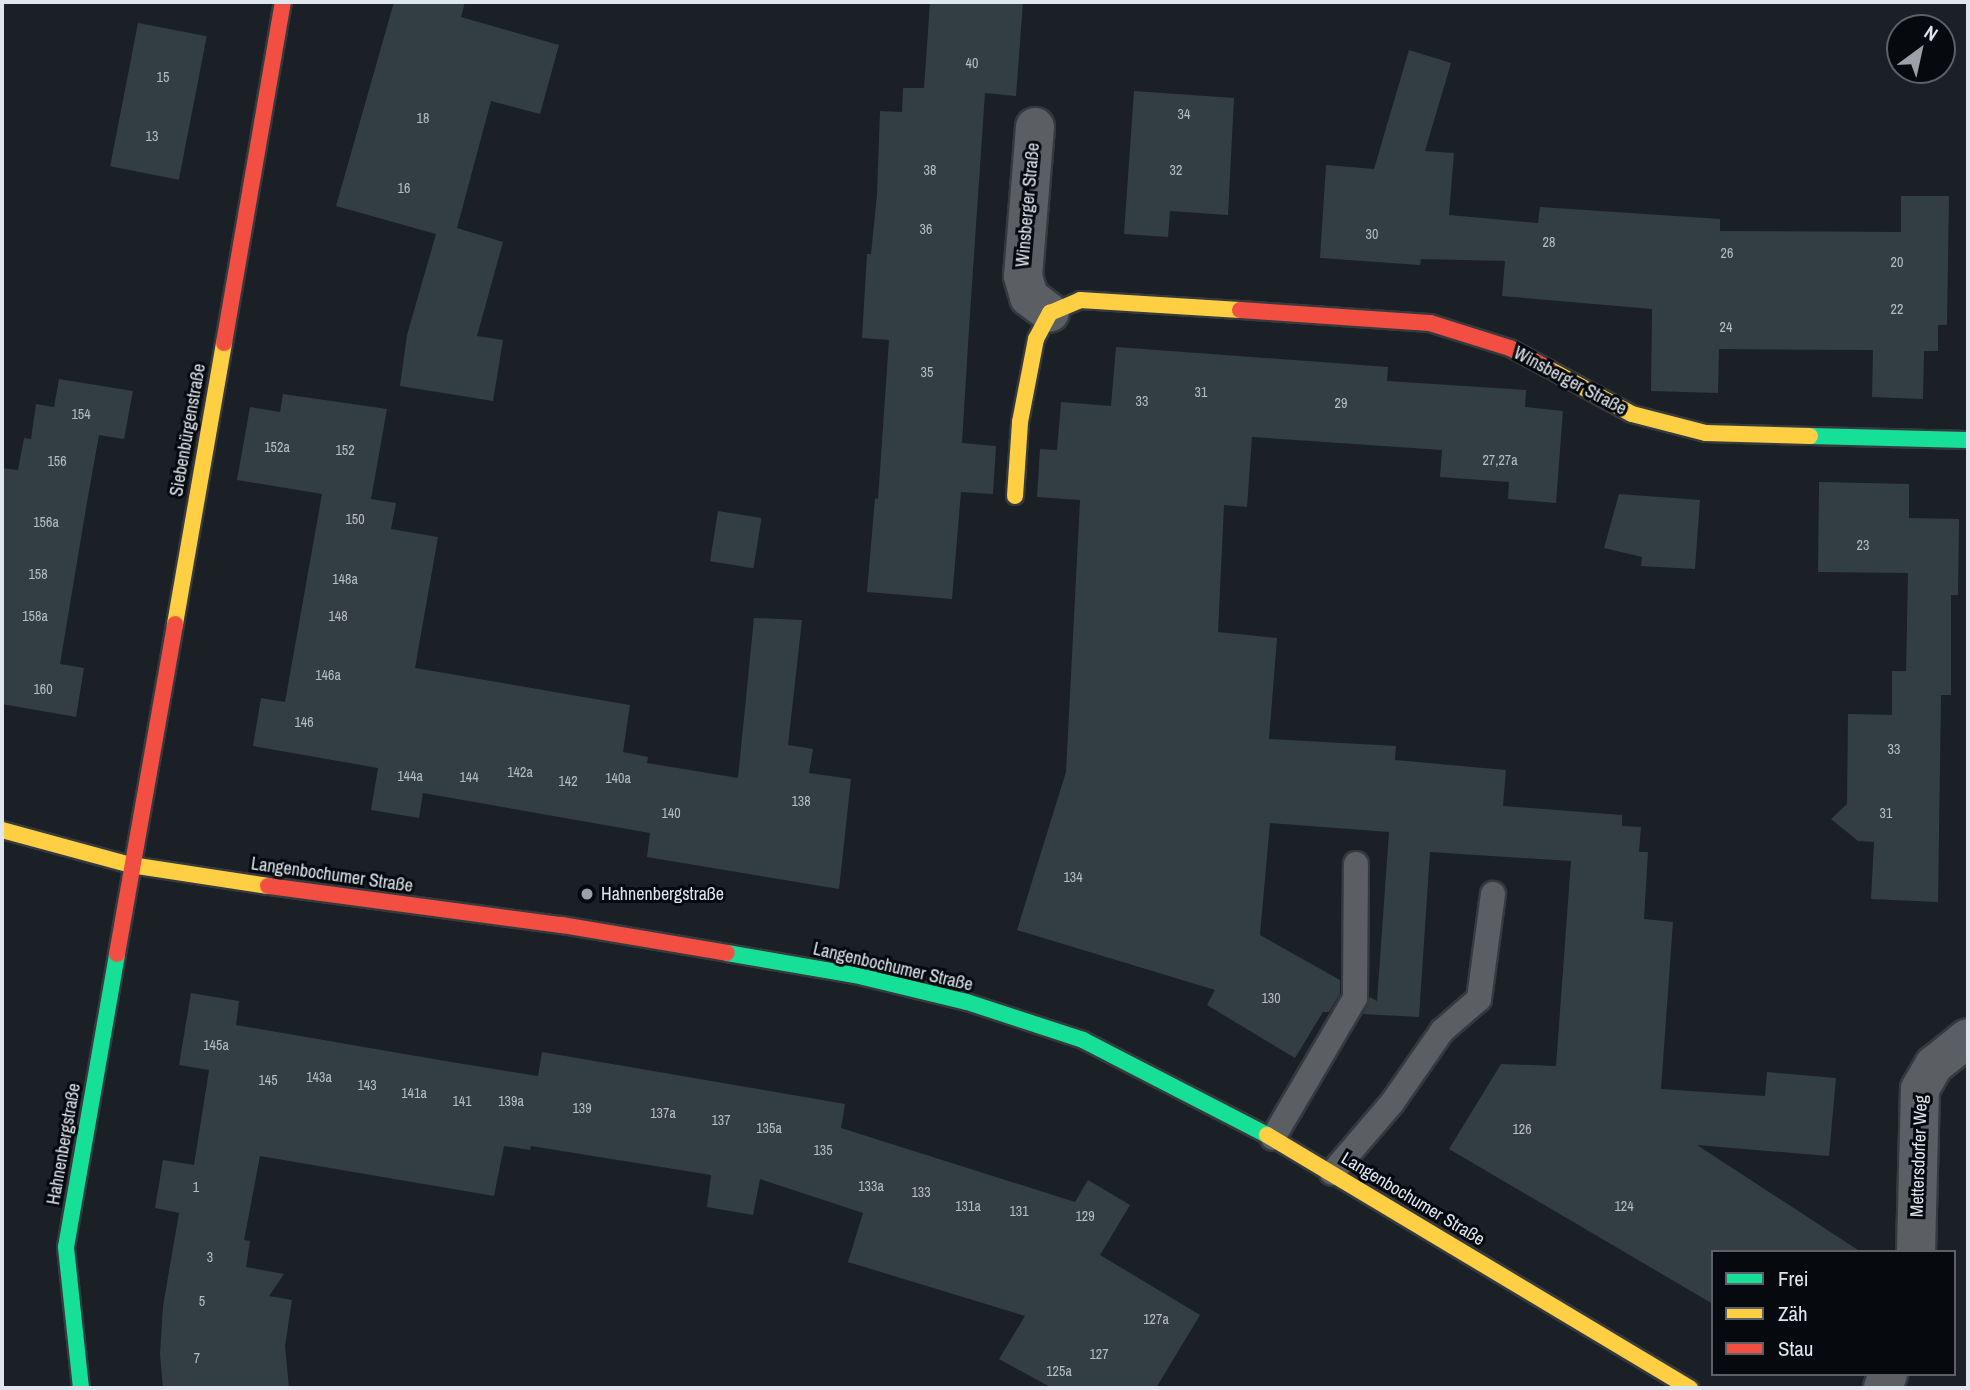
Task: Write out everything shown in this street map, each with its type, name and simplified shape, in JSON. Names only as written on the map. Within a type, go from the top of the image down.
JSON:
[{"type":"street","name":"Siebenbürgenstraße","points":[[131,865],[283,2]]},
{"type":"street","name":"Winsberger Straße","points":[[1035,127],[1023,276],[1029,297],[1050,313],[1069,302],[1093,299],[1430,323],[1510,348],[1608,403],[1632,414],[1682,429],[1706,433],[1968,440]]},
{"type":"street","points":[[1015,496],[1020,422],[1027,377],[1039,330],[1050,313]]},
{"type":"street","name":"Langenbochumer Straße","points":[[2,830],[131,865],[265,886],[562,925],[855,975],[967,1002],[1083,1040],[1273,1139],[1690,1388]]},
{"type":"street","name":"Hahnenbergstraße","points":[[80,1388],[66,1247],[131,865]]},
{"type":"street","name":"Mettersdorfer Weg","points":[[1916,1250],[1920,1089],[1934,1065],[1968,1038]]},
{"type":"lane","points":[[1273,1139],[1354,998],[1356,864]]},
{"type":"lane","points":[[1332,1173],[1392,1102],[1442,1031],[1479,999],[1493,894]]},
{"type":"building","points":[[394,2],[465,2],[461,17],[559,45],[540,114],[491,101],[457,228],[503,242],[477,336],[503,340],[493,401],[400,386],[407,335],[436,234],[336,206]]},
{"type":"building","points":[[930,2],[1023,2],[1016,96],[985,93],[962,443],[996,446],[993,494],[961,492],[952,599],[867,592],[875,498],[878,499],[889,340],[862,338],[867,254],[871,254],[877,195],[880,111],[902,112],[903,88],[924,88]]},
{"type":"building","points":[[138,23],[207,36],[179,180],[110,166]]},
{"type":"building","points":[[1409,50],[1451,63],[1425,151],[1454,153],[1449,215],[1538,223],[1540,207],[1720,219],[1720,231],[1901,232],[1901,196],[1949,196],[1947,325],[1938,325],[1938,351],[1924,351],[1923,399],[1872,397],[1873,350],[1719,349],[1718,393],[1651,391],[1652,309],[1502,296],[1505,261],[1421,259],[1420,265],[1320,258],[1326,165],[1374,169]]},
{"type":"building","points":[[1134,91],[1234,98],[1228,215],[1170,211],[1168,237],[1124,234]]},
{"type":"building","points":[[1116,347],[1388,367],[1387,381],[1526,390],[1525,407],[1563,411],[1556,503],[1508,499],[1509,482],[1440,477],[1442,450],[1252,437],[1247,507],[1224,505],[1218,632],[1277,638],[1269,739],[1396,746],[1395,760],[1506,770],[1503,806],[1622,815],[1622,826],[1641,827],[1639,852],[1648,852],[1644,919],[1673,922],[1661,1089],[1765,1096],[1767,1072],[1836,1078],[1829,1156],[1697,1145],[1858,1250],[1711,1250],[1711,1303],[1449,1149],[1501,1064],[1556,1066],[1571,861],[1430,852],[1419,1017],[1363,1014],[1370,997],[1377,1001],[1389,832],[1270,823],[1260,935],[1340,980],[1340,994],[1329,1012],[1323,1012],[1295,1058],[1207,1005],[1215,990],[1017,930],[1066,772],[1080,500],[1037,497],[1040,449],[1057,450],[1061,402],[1111,406]]},
{"type":"building","points":[[59,379],[133,391],[124,439],[99,435],[87,502],[60,664],[84,668],[76,717],[2,704],[2,468],[18,470],[24,438],[31,439],[36,404],[54,407]]},
{"type":"building","points":[[283,394],[387,409],[371,499],[396,503],[391,529],[438,537],[415,668],[630,705],[623,752],[648,757],[647,763],[738,778],[754,618],[802,620],[788,745],[813,749],[809,773],[851,779],[839,889],[647,857],[650,833],[423,793],[419,818],[371,810],[378,768],[253,746],[261,698],[285,702],[322,494],[237,480],[250,407],[280,412]]},
{"type":"building","points":[[1819,482],[1909,484],[1909,518],[1959,519],[1958,595],[1951,595],[1951,695],[1941,695],[1938,902],[1871,899],[1874,842],[1858,841],[1831,819],[1847,804],[1848,714],[1892,715],[1892,671],[1906,671],[1908,573],[1818,572]]},
{"type":"building","points":[[1619,494],[1700,500],[1695,569],[1641,566],[1642,557],[1604,548]]},
{"type":"building","points":[[718,511],[761,518],[753,568],[710,561]]},
{"type":"building","points":[[191,993],[239,1001],[236,1025],[445,1061],[538,1076],[542,1052],[845,1104],[841,1128],[1075,1202],[1088,1180],[1130,1205],[1100,1255],[1200,1315],[1156,1388],[1052,1388],[999,1359],[1025,1316],[848,1262],[863,1213],[760,1179],[753,1215],[707,1207],[711,1175],[531,1146],[530,1150],[504,1146],[494,1196],[260,1156],[244,1240],[250,1241],[246,1267],[284,1274],[269,1296],[292,1300],[285,1346],[289,1388],[163,1388],[160,1354],[163,1306],[179,1213],[155,1208],[163,1160],[194,1165],[209,1070],[179,1065]]},
{"type":"traffic: fast","points":[[1810,436],[1968,440]]},
{"type":"traffic: fast","points":[[727,953],[855,975],[967,1002],[1083,1040],[1267,1135]]},
{"type":"traffic: fast","points":[[81,1388],[66,1247],[117,954]]},
{"type":"traffic: slow","points":[[1015,496],[1020,422],[1036,339],[1050,313],[1080,300],[1240,310]]},
{"type":"traffic: slow","points":[[175,624],[224,343]]},
{"type":"traffic: slow","points":[[1549,369],[1632,414],[1706,433],[1810,436]]},
{"type":"traffic: slow","points":[[2,830],[131,865],[268,886]]},
{"type":"traffic: slow","points":[[1267,1135],[1690,1388]]},
{"type":"traffic: jam","points":[[224,343],[283,2]]},
{"type":"traffic: jam","points":[[1240,310],[1430,323],[1510,348],[1549,369]]},
{"type":"traffic: jam","points":[[117,954],[175,624]]},
{"type":"traffic: jam","points":[[268,886],[562,925],[727,953]]},
{"type":"place","name":"Hahnenbergstraße","points":[[587,894]]}]
